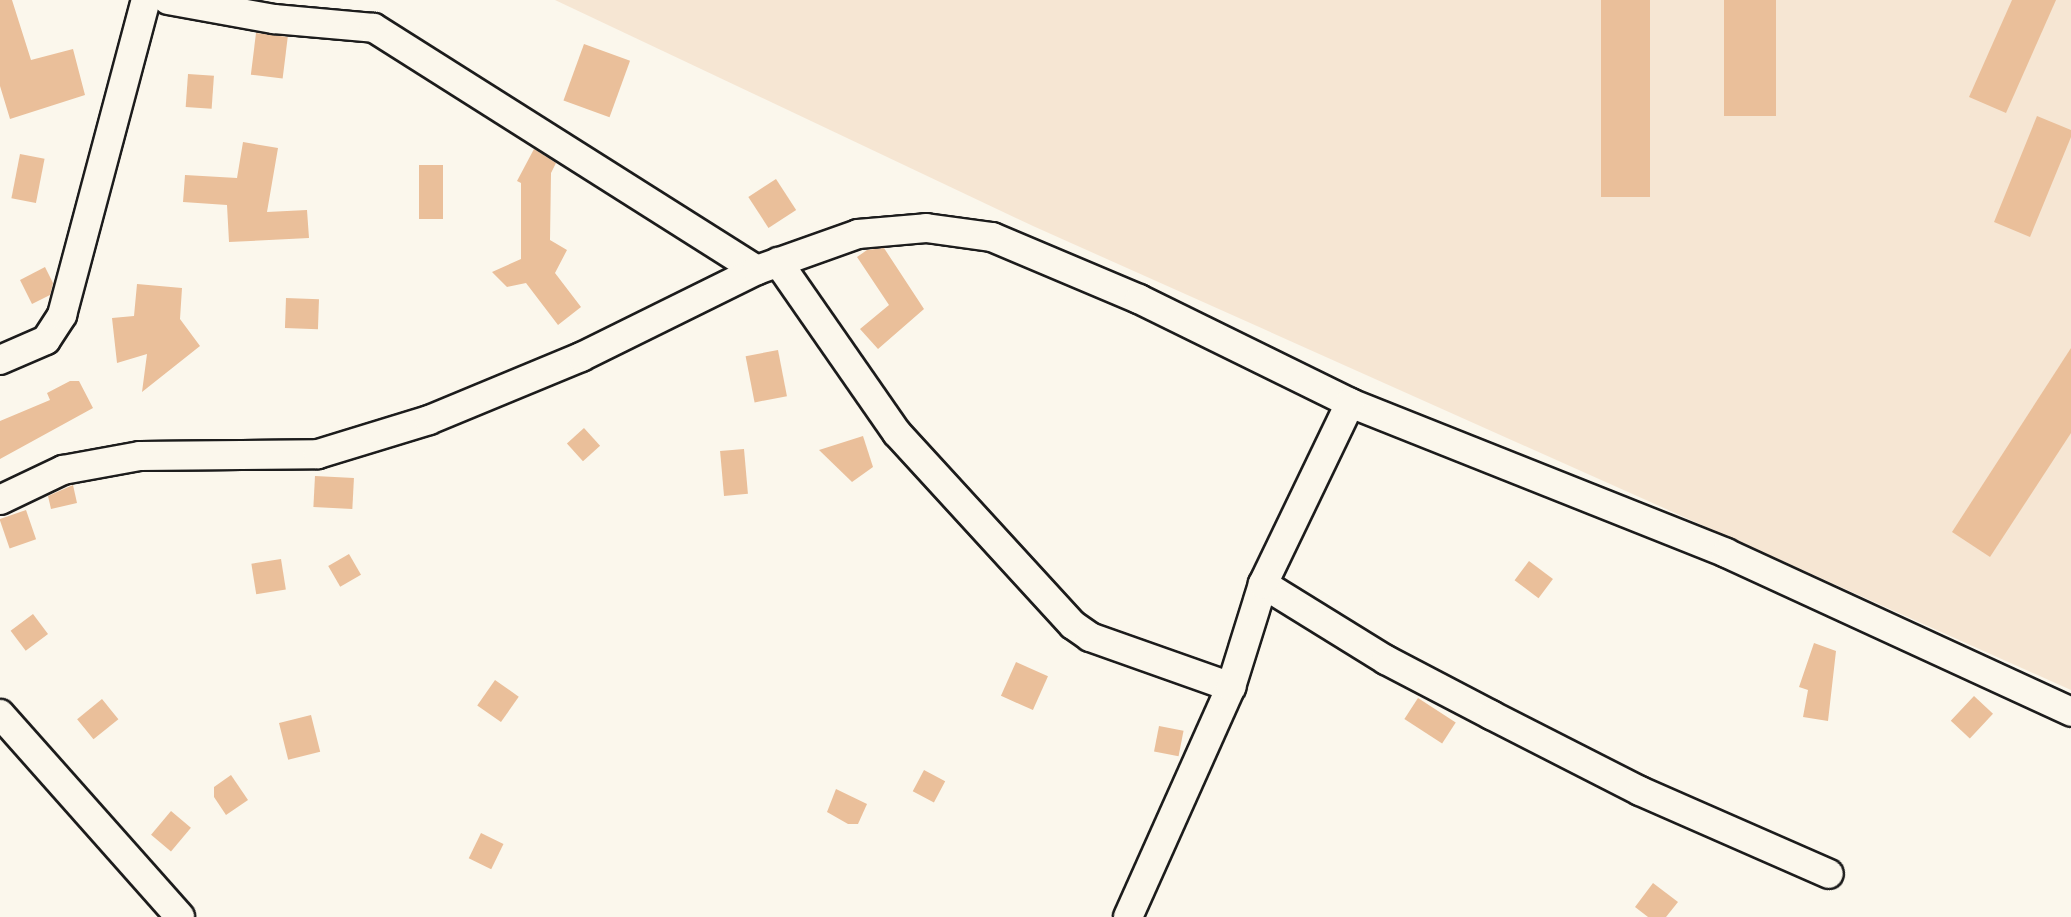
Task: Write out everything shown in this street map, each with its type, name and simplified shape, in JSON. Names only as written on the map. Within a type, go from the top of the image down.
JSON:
[{"type":"street","points":[[0,360],[46,340],[62,315],[146,0]]},
{"type":"street","points":[[168,0],[274,19],[374,29],[768,266],[897,433],[1073,625],[1090,638],[1231,687]]},
{"type":"street","points":[[0,500],[63,470],[141,456],[254,457],[330,450],[429,420],[581,357],[768,266],[858,234],[926,228],[992,237],[1139,299],[1350,403],[1726,553],[2071,712]]},
{"type":"street","points":[[1128,917],[1231,687],[1263,584],[1350,403]]},
{"type":"street","points":[[1263,584],[1387,660],[1491,715],[1640,791],[1829,874]]},
{"type":"street","points":[[0,714],[180,917]]},
{"type":"shaded area","points":[[555,0],[2071,0],[2071,690],[1033,226]]},
{"type":"building","points":[[0,0],[12,0],[31,60],[73,49],[85,95],[10,119],[0,86]]},
{"type":"building","points":[[1601,0],[1650,0],[1650,197],[1601,197]]},
{"type":"building","points":[[1724,0],[1776,0],[1776,116],[1724,116]]},
{"type":"building","points":[[2012,0],[2056,0],[2006,113],[1969,97]]},
{"type":"building","points":[[256,33],[288,37],[283,79],[251,75]]},
{"type":"building","points":[[584,44],[630,61],[610,117],[563,100]]},
{"type":"building","points":[[188,74],[214,76],[212,109],[186,107]]},
{"type":"building","points":[[2037,116],[2071,130],[2071,137],[2030,237],[1994,222]]},
{"type":"building","points":[[243,142],[278,148],[267,212],[307,210],[309,238],[229,242],[227,205],[183,202],[185,175],[237,178]]},
{"type":"building","points":[[534,149],[556,163],[551,173],[550,240],[567,250],[555,273],[581,307],[558,325],[526,283],[507,287],[492,272],[521,259],[521,183],[517,181]]},
{"type":"building","points":[[20,154],[45,159],[36,203],[11,198]]},
{"type":"building","points":[[419,165],[443,165],[443,219],[419,219]]},
{"type":"building","points":[[776,179],[796,210],[768,228],[748,197]]},
{"type":"building","points":[[884,248],[924,309],[878,349],[860,329],[889,305],[857,257],[867,250]]},
{"type":"building","points":[[45,267],[53,283],[50,295],[32,304],[20,280]]},
{"type":"building","points":[[137,284],[182,288],[180,319],[200,346],[142,392],[147,354],[117,363],[112,318],[134,316]]},
{"type":"building","points":[[286,298],[319,299],[318,329],[285,328]]},
{"type":"building","points":[[2071,348],[2071,433],[1990,557],[1952,532]]},
{"type":"building","points":[[778,350],[787,396],[755,402],[746,356]]},
{"type":"building","points":[[70,381],[79,381],[93,408],[0,459],[0,421],[50,400],[47,393]]},
{"type":"building","points":[[584,428],[600,446],[583,461],[567,443]]},
{"type":"building","points":[[863,436],[873,467],[852,482],[819,450]]},
{"type":"building","points":[[744,449],[748,494],[724,496],[720,451]]},
{"type":"building","points":[[315,476],[354,478],[352,509],[313,507]]},
{"type":"building","points":[[73,485],[77,503],[51,509],[48,496]]},
{"type":"building","points":[[26,510],[36,539],[10,548],[0,519]]},
{"type":"building","points":[[349,554],[361,575],[340,587],[328,566]]},
{"type":"building","points":[[281,559],[286,590],[256,594],[251,564]]},
{"type":"building","points":[[1529,561],[1553,579],[1539,598],[1515,580]]},
{"type":"building","points":[[33,614],[48,634],[26,651],[11,631]]},
{"type":"building","points":[[1814,643],[1836,651],[1828,721],[1803,717],[1808,690],[1799,687]]},
{"type":"building","points":[[1016,662],[1048,676],[1033,710],[1001,696]]},
{"type":"building","points":[[495,680],[519,697],[501,722],[477,705]]},
{"type":"building","points":[[1974,696],[1993,714],[1970,739],[1951,721]]},
{"type":"building","points":[[1418,698],[1456,723],[1442,743],[1404,719]]},
{"type":"building","points":[[102,699],[118,719],[93,739],[77,719]]},
{"type":"building","points":[[311,715],[320,752],[288,760],[279,723]]},
{"type":"building","points":[[1159,726],[1184,731],[1179,756],[1154,752]]},
{"type":"building","points":[[924,770],[945,781],[934,802],[913,791]]},
{"type":"building","points":[[231,775],[248,800],[226,815],[214,797],[214,787]]},
{"type":"building","points":[[836,789],[867,804],[858,824],[848,824],[827,812]]},
{"type":"building","points":[[171,811],[191,828],[171,851],[151,835]]},
{"type":"building","points":[[481,833],[503,844],[491,869],[469,858]]},
{"type":"building","points":[[1653,883],[1678,902],[1666,917],[1648,917],[1635,907]]}]
